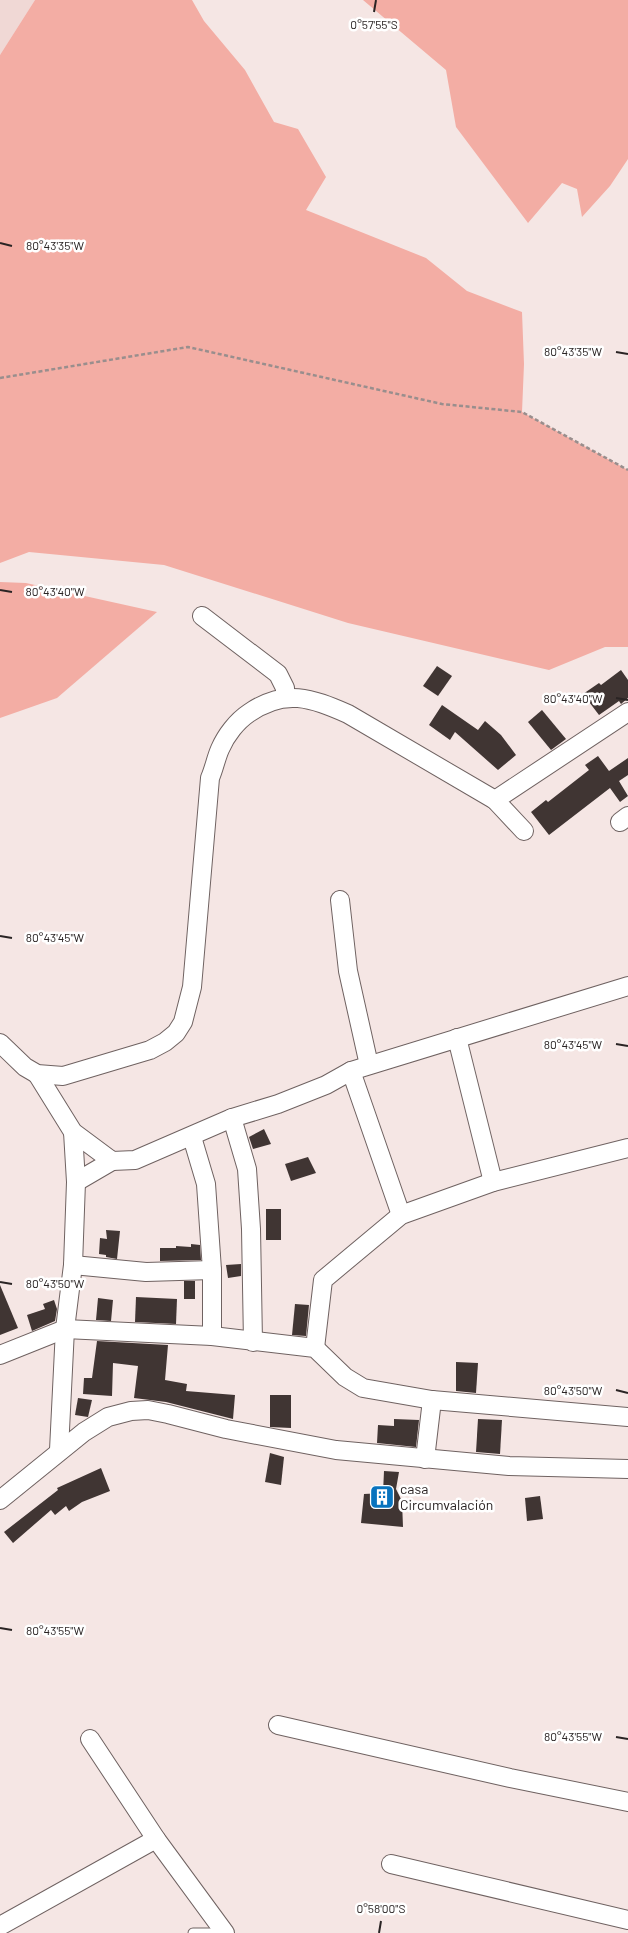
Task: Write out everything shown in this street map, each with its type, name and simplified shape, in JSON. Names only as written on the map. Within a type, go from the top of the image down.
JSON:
[{"type":"street","points":[[202,616],[278,674],[285,688],[285,697]]},
{"type":"street","points":[[0,1043],[25,1067],[37,1074],[63,1076],[150,1050],[165,1042],[176,1033],[188,1007],[192,987],[210,778],[220,748],[240,720],[264,702],[285,697],[304,699],[324,704],[348,714],[495,800],[524,831]]},
{"type":"street","points":[[495,800],[628,712]]},
{"type":"street","points":[[340,900],[348,971],[369,1065]]},
{"type":"street","points":[[76,1182],[112,1161],[135,1160],[192,1137],[232,1118],[278,1104],[318,1088],[352,1071],[628,986]]},
{"type":"street","points":[[457,1038],[493,1182]]},
{"type":"street","points":[[352,1071],[401,1215]]},
{"type":"street","points":[[37,1074],[73,1132],[112,1161]]},
{"type":"street","points":[[232,1118],[246,1169],[251,1229],[254,1342]]},
{"type":"street","points":[[59,1450],[65,1329],[73,1265],[76,1182],[73,1132]]},
{"type":"street","points":[[192,1137],[206,1184],[212,1270],[212,1336]]},
{"type":"street","points":[[314,1348],[323,1280],[401,1215],[493,1182],[628,1148]]},
{"type":"street","points":[[73,1265],[146,1272],[212,1270]]},
{"type":"street","points":[[0,1355],[65,1329],[212,1336],[314,1348],[345,1378],[363,1388],[432,1400],[628,1417]]},
{"type":"street","points":[[425,1459],[432,1400]]},
{"type":"street","points":[[0,1500],[59,1450],[108,1417],[131,1411],[148,1410],[283,1441],[336,1450],[509,1466],[628,1469]]},
{"type":"street","points":[[278,1725],[510,1778],[628,1802]]},
{"type":"street","points":[[90,1739],[156,1839],[225,1933]]},
{"type":"street","points":[[0,1926],[156,1839]]},
{"type":"street","points":[[391,1864],[628,1920]]},
{"type":"lane","points":[[193,1933],[218,1933]]},
{"type":"path","points":[[0,378],[188,347],[442,404],[522,412],[628,470]]},
{"type":"shaded area","points":[[0,0],[35,0],[0,55]]},
{"type":"shaded area","points":[[35,0],[192,0],[204,21],[245,70],[274,122],[298,129],[326,177],[306,210],[426,258],[467,291],[522,312],[524,364],[522,412],[628,470],[628,647],[605,647],[549,670],[348,623],[164,565],[29,552],[0,563],[0,55]]},
{"type":"shaded area","points":[[363,0],[628,0],[628,159],[610,186],[582,217],[577,189],[562,183],[528,223],[456,127],[446,70]]},
{"type":"shaded area","points":[[0,582],[26,583],[157,612],[57,698],[0,718]]},
{"type":"building","points":[[437,666],[452,676],[438,696],[423,686]]},
{"type":"building","points":[[621,670],[628,680],[628,698],[621,704],[619,701],[599,715],[583,694],[599,683],[601,685]]},
{"type":"building","points":[[442,705],[478,730],[485,721],[501,735],[516,755],[498,770],[455,732],[450,740],[429,725]]},
{"type":"building","points":[[542,710],[566,739],[551,750],[528,722]]},
{"type":"building","points":[[598,756],[609,771],[628,758],[628,775],[619,781],[628,796],[620,802],[610,788],[549,835],[531,812],[546,800],[548,802],[589,770],[585,765]]},
{"type":"building","points":[[264,1129],[271,1144],[253,1149],[249,1137]]},
{"type":"building","points":[[308,1157],[316,1173],[291,1181],[285,1164]]},
{"type":"building","points":[[266,1209],[281,1209],[281,1240],[266,1240]]},
{"type":"building","points":[[106,1230],[120,1231],[117,1259],[99,1254],[100,1238],[107,1239]]},
{"type":"building","points":[[191,1244],[200,1245],[201,1260],[160,1261],[160,1248],[191,1247]]},
{"type":"building","points":[[241,1264],[241,1276],[228,1278],[226,1265]]},
{"type":"building","points":[[184,1281],[195,1281],[195,1299],[184,1299]]},
{"type":"building","points":[[0,1285],[18,1328],[0,1335]]},
{"type":"building","points":[[136,1297],[177,1299],[176,1324],[135,1322]]},
{"type":"building","points":[[98,1298],[113,1300],[111,1321],[96,1320]]},
{"type":"building","points":[[54,1300],[57,1309],[55,1321],[32,1331],[27,1315],[45,1309],[43,1304]]},
{"type":"building","points":[[295,1304],[309,1305],[306,1336],[292,1335]]},
{"type":"building","points":[[97,1341],[168,1345],[165,1380],[187,1384],[186,1391],[235,1395],[233,1419],[166,1402],[134,1398],[138,1366],[113,1363],[112,1396],[83,1394],[84,1378],[92,1378]]},
{"type":"building","points":[[456,1362],[478,1363],[476,1393],[456,1391]]},
{"type":"building","points":[[270,1395],[291,1395],[291,1428],[270,1427]]},
{"type":"building","points":[[78,1398],[92,1400],[88,1417],[75,1415]]},
{"type":"building","points":[[394,1419],[419,1420],[416,1447],[377,1443],[378,1425],[394,1426]]},
{"type":"building","points":[[478,1419],[502,1420],[500,1454],[476,1452]]},
{"type":"building","points":[[270,1453],[284,1457],[281,1485],[265,1482]]},
{"type":"building","points":[[101,1468],[110,1491],[82,1502],[69,1511],[66,1506],[55,1515],[51,1510],[13,1543],[4,1532],[58,1490],[57,1488]]},
{"type":"building","name":"casa Circumvalación","points":[[384,1471],[399,1472],[396,1489],[402,1501],[403,1527],[361,1523],[364,1494],[383,1493]]},
{"type":"building","points":[[540,1496],[543,1519],[527,1521],[525,1498]]},
{"type":"place","name":"casa Circumvalación","points":[[382,1497]]}]
